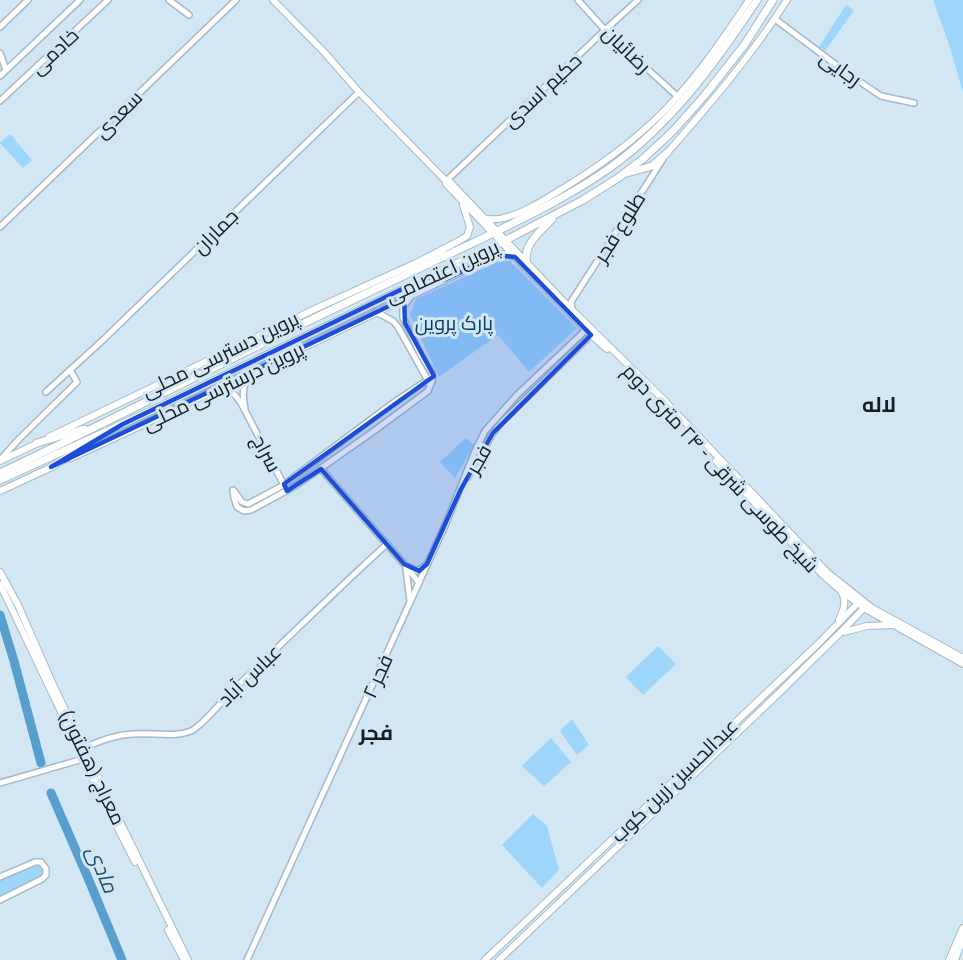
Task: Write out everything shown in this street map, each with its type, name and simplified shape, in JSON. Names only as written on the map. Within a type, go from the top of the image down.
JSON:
[{"type":"main road","points":[[273,0],[359,92],[446,181],[449,181],[504,242]]},
{"type":"main road","points":[[485,219],[503,218],[515,214],[548,197],[633,139],[678,96],[726,35],[749,0]]},
{"type":"main road","name":"پروین اعتصامی","points":[[104,423],[495,232],[567,194],[611,166],[659,127],[693,90],[757,0]]},
{"type":"main road","name":"پروین اعتصامی","points":[[45,456],[123,424],[504,242],[583,200],[624,174],[674,130],[745,44],[773,0]]},
{"type":"main road","points":[[624,174],[652,166],[667,153],[756,46],[788,0]]},
{"type":"main road","points":[[446,181],[446,184],[461,200],[495,232]]},
{"type":"main road","points":[[570,184],[580,186]]},
{"type":"main road","points":[[567,194],[570,184]]},
{"type":"main road","name":"پروین دسترسی محلی","points":[[0,460],[416,263],[467,236],[470,227],[466,209],[461,200]]},
{"type":"main road","points":[[527,263],[525,256],[529,244],[555,216]]},
{"type":"main road","name":"شیخ طوسی شرقی - ۲۴ متری دوم","points":[[504,242],[515,258],[577,321],[666,402],[829,574],[863,604],[963,658]]},
{"type":"main road","name":"شیخ طوسی شرقی - ۲۴ متری دوم","points":[[504,242],[572,306],[600,343],[696,439],[824,576],[840,590],[963,664]]},
{"type":"main road","points":[[416,263],[432,262],[442,250]]},
{"type":"main road","name":"پروین درسترسی محلی","points":[[0,491],[496,255],[508,254],[515,258]]},
{"type":"main road","points":[[427,277],[444,280],[454,265]]},
{"type":"main road","points":[[37,443],[104,423]]},
{"type":"main road","points":[[0,480],[104,423]]},
{"type":"main road","points":[[51,467],[123,424]]},
{"type":"main road","points":[[0,473],[45,456]]},
{"type":"main road","name":"معراج (هفتون)","points":[[0,572],[18,605],[55,689],[144,876]]},
{"type":"main road","name":"معراج (هفتون)","points":[[0,584],[83,759],[186,960]]},
{"type":"main road","points":[[838,624],[844,604],[844,597],[840,590]]},
{"type":"main road","name":"عبدالحسین زرین کوب","points":[[485,960],[838,624],[863,604]]},
{"type":"main road","name":"عبدالحسین زرین کوب","points":[[499,960],[838,635],[863,604]]},
{"type":"main road","points":[[831,631],[838,635],[867,626],[894,624]]},
{"type":"main road","points":[[610,842],[610,849],[614,850]]},
{"type":"main road","points":[[600,851],[604,853],[604,859]]},
{"type":"main road","points":[[949,960],[963,928]]},
{"type":"main road","points":[[955,960],[963,938]]},
{"type":"street","points":[[0,27],[28,0]]},
{"type":"street","points":[[0,76],[80,0]]},
{"type":"street","name":"خادمی","points":[[0,102],[108,0]]},
{"type":"street","points":[[169,0],[189,15]]},
{"type":"street","name":"سعدی","points":[[0,227],[236,0]]},
{"type":"street","name":"رضائیان","points":[[578,0],[605,30],[678,96]]},
{"type":"street","name":"حکیم اسدی","points":[[446,181],[638,0]]},
{"type":"street","name":"رجایی","points":[[775,19],[880,96],[914,103]]},
{"type":"street","points":[[0,53],[6,70]]},
{"type":"street","name":"جماران","points":[[46,392],[359,92]]},
{"type":"street","name":"طلوع فجر","points":[[572,306],[667,153]]},
{"type":"street","points":[[412,295],[403,308],[403,318],[432,374],[432,381],[428,391],[287,491],[251,510],[244,511],[237,507],[233,490],[242,502],[248,504],[273,492],[393,403],[423,383],[432,381]]},
{"type":"street","points":[[376,312],[393,321],[398,327],[426,377],[432,381]]},
{"type":"street","points":[[577,321],[581,341],[591,340],[600,343]]},
{"type":"street","points":[[398,327],[405,323]]},
{"type":"street","name":"فجر","points":[[460,489],[493,433],[590,331]]},
{"type":"street","points":[[0,460],[77,382],[70,370]]},
{"type":"street","name":"سراج","points":[[248,374],[244,383],[243,401],[248,415]]},
{"type":"street","name":"سراج","points":[[220,388],[235,395],[248,415],[287,491]]},
{"type":"street","points":[[321,469],[419,583]]},
{"type":"street","name":"فجر ۲","points":[[247,960],[460,489]]},
{"type":"street","name":"عباس آباد","points":[[84,748],[108,738],[131,734],[177,733],[198,727],[223,700],[387,544]]},
{"type":"street","points":[[404,564],[417,571],[427,564]]},
{"type":"street","points":[[404,564],[411,601]]},
{"type":"street","points":[[0,783],[83,759]]},
{"type":"street","points":[[0,877],[38,861],[45,866],[47,872],[42,879],[0,900]]},
{"type":"street","points":[[45,866],[52,863]]},
{"type":"highlighted area","points":[[496,255],[515,257],[591,335],[493,433],[461,489],[427,564],[419,571],[404,564],[321,469],[287,491],[284,484],[434,376],[405,323],[404,299],[51,467],[123,424],[427,277],[444,280]]},
{"type":"green space","points":[[933,0],[963,0],[963,92],[948,41]]},
{"type":"green space","points":[[846,5],[854,10],[825,51],[819,47]]},
{"type":"green space","points":[[10,134],[32,160],[23,168],[0,143]]},
{"type":"green space","name":"پارک پروین","points":[[510,261],[577,328],[529,372],[498,335],[439,377],[410,315],[416,299],[498,262]]},
{"type":"green space","points":[[466,438],[474,445],[455,478],[440,462]]},
{"type":"green space","points":[[658,646],[676,664],[643,695],[626,677]]},
{"type":"green space","points":[[572,719],[589,745],[577,755],[560,731]]},
{"type":"green space","points":[[551,738],[571,762],[544,786],[522,766]]},
{"type":"green space","points":[[533,814],[547,826],[559,870],[542,888],[502,845]]},
{"type":"green space","points":[[33,866],[40,866],[44,872],[43,877],[0,897],[0,880]]},
{"type":"waterway","name":"مادی","points":[[0,615],[41,763]]},
{"type":"waterway","name":"مادی","points":[[51,793],[122,960]]},
{"type":"district","name":"لاله","points":[[879,404]]},
{"type":"district","name":"فجر","points":[[376,732]]}]
